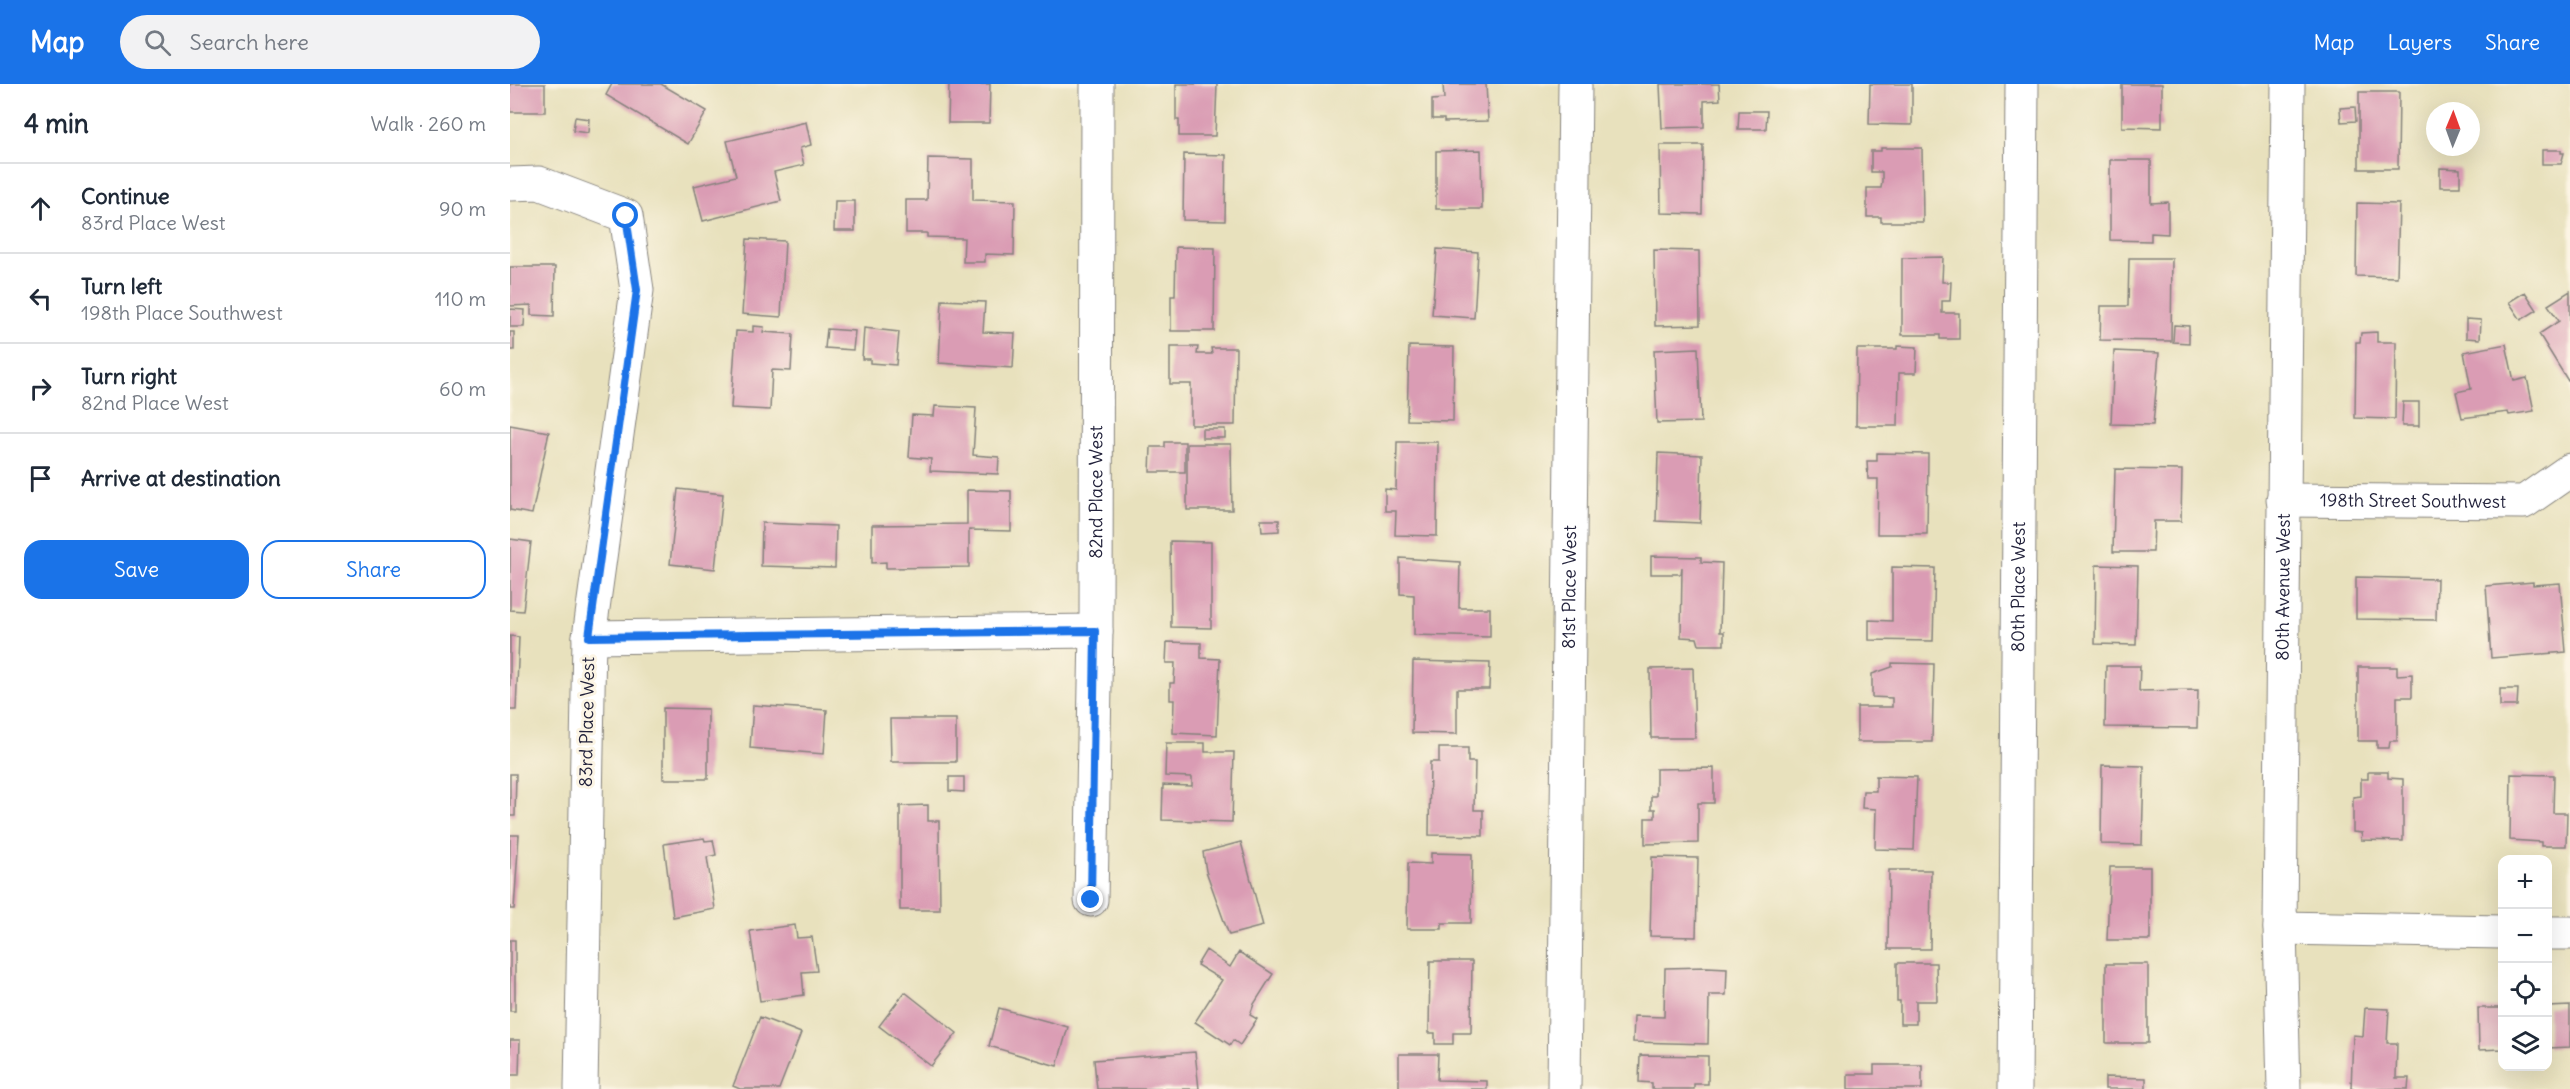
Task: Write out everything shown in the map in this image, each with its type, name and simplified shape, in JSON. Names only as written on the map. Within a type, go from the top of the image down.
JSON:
[{"type":"street","name":"82nd Place West","points":[[1091,900],[1095,631],[1097,84]]},
{"type":"street","name":"81st Place West","points":[[1564,1089],[1575,84]]},
{"type":"street","name":"80th Place West","points":[[2014,1089],[2022,84]]},
{"type":"street","name":"80th Avenue West","points":[[2284,1089],[2280,928],[2288,84]]},
{"type":"street","name":"83rd Place West","points":[[510,184],[538,183],[626,216],[637,290],[589,637],[580,1089]]},
{"type":"street","name":"198th Street Southwest","points":[[2283,500],[2524,501],[2570,470]]},
{"type":"street","points":[[589,637],[1095,631]]},
{"type":"street","points":[[2280,928],[2498,932]]},
{"type":"street","points":[[2552,933],[2570,933]]},
{"type":"building","points":[[510,84],[545,84],[545,112],[510,112]]},
{"type":"building","points":[[612,84],[661,84],[707,111],[688,144],[606,95]]},
{"type":"building","points":[[949,84],[990,84],[989,123],[948,123]]},
{"type":"building","points":[[1176,84],[1217,84],[1215,136],[1179,136],[1179,120],[1176,120]]},
{"type":"building","points":[[1443,84],[1486,84],[1488,121],[1444,122],[1444,119],[1432,119],[1432,100],[1444,99]]},
{"type":"building","points":[[1660,84],[1719,84],[1720,100],[1704,101],[1704,127],[1662,128]]},
{"type":"building","points":[[1870,84],[1912,84],[1912,125],[1869,124]]},
{"type":"building","points":[[2122,84],[2162,84],[2162,128],[2122,127]]},
{"type":"building","points":[[2359,92],[2399,92],[2398,169],[2359,169]]},
{"type":"building","points":[[2355,107],[2356,121],[2341,122],[2340,108]]},
{"type":"building","points":[[1739,111],[1767,111],[1766,129],[1738,129]]},
{"type":"building","points":[[575,117],[589,119],[588,133],[573,131]]},
{"type":"building","points":[[806,122],[811,145],[800,148],[804,165],[774,172],[781,201],[703,221],[694,186],[736,176],[727,141]]},
{"type":"building","points":[[1660,145],[1703,145],[1702,214],[1661,213]]},
{"type":"building","points":[[1881,148],[1922,148],[1923,222],[1881,222],[1881,217],[1867,217],[1867,188],[1881,188],[1882,181],[1882,172],[1871,172],[1871,151],[1881,151]]},
{"type":"building","points":[[1481,150],[1482,209],[1436,209],[1436,151]]},
{"type":"building","points":[[2542,150],[2561,150],[2561,153],[2564,153],[2561,164],[2542,164]]},
{"type":"building","points":[[1184,154],[1226,155],[1225,221],[1183,220]]},
{"type":"building","points":[[928,158],[973,159],[973,200],[1015,201],[1014,255],[985,254],[985,262],[963,262],[964,238],[927,237],[927,233],[906,233],[906,200],[927,200]]},
{"type":"building","points":[[2110,160],[2151,160],[2151,203],[2168,202],[2168,234],[2151,233],[2151,241],[2110,240]]},
{"type":"building","points":[[2440,168],[2460,169],[2460,187],[2440,187]]},
{"type":"building","points":[[835,201],[855,201],[855,231],[834,231]]},
{"type":"building","points":[[2357,203],[2399,204],[2397,277],[2356,276]]},
{"type":"building","points":[[747,239],[785,241],[781,317],[742,314]]},
{"type":"building","points":[[1176,247],[1215,248],[1214,331],[1171,331],[1171,296],[1175,296]]},
{"type":"building","points":[[1437,249],[1478,252],[1474,318],[1432,315]]},
{"type":"building","points":[[1654,250],[1699,251],[1700,325],[1655,326]]},
{"type":"building","points":[[1943,257],[1942,282],[1951,282],[1950,301],[1942,301],[1942,313],[1959,313],[1959,339],[1940,339],[1940,335],[1902,335],[1902,258]]},
{"type":"building","points":[[2129,258],[2172,258],[2171,341],[2100,340],[2101,306],[2128,306]]},
{"type":"building","points":[[510,267],[555,267],[554,316],[531,315],[531,305],[510,306]]},
{"type":"building","points":[[2570,291],[2570,379],[2568,381],[2539,334],[2559,321],[2548,305]]},
{"type":"building","points":[[2525,292],[2537,310],[2521,320],[2509,302]]},
{"type":"building","points":[[942,300],[985,302],[983,332],[1015,333],[1013,368],[939,363]]},
{"type":"building","points":[[510,309],[525,310],[524,327],[510,327]]},
{"type":"building","points":[[2466,319],[2481,320],[2480,339],[2466,338]]},
{"type":"building","points":[[2174,325],[2189,326],[2189,343],[2173,342]]},
{"type":"building","points":[[753,326],[764,327],[763,332],[793,334],[791,371],[772,370],[770,410],[731,408],[736,331],[753,332]]},
{"type":"building","points":[[864,328],[899,332],[896,365],[870,363],[870,359],[862,359]]},
{"type":"building","points":[[827,329],[855,331],[853,350],[825,348]]},
{"type":"building","points":[[510,332],[514,332],[514,350],[510,350]]},
{"type":"building","points":[[2377,332],[2377,342],[2396,342],[2395,419],[2355,418],[2356,342],[2360,342],[2361,333]]},
{"type":"building","points":[[2506,344],[2514,381],[2527,378],[2534,411],[2462,418],[2456,392],[2471,389],[2464,352]]},
{"type":"building","points":[[1409,346],[1454,347],[1453,421],[1407,420]]},
{"type":"building","points":[[1897,346],[1917,347],[1916,373],[1899,373],[1898,426],[1856,426],[1857,349],[1897,349]]},
{"type":"building","points":[[1170,347],[1198,347],[1197,354],[1212,354],[1211,348],[1236,348],[1235,425],[1191,425],[1191,384],[1170,384]]},
{"type":"building","points":[[1698,348],[1701,422],[1657,423],[1654,350]]},
{"type":"building","points":[[2114,351],[2159,353],[2153,425],[2111,424]]},
{"type":"building","points":[[2403,402],[2419,402],[2419,426],[2402,426]]},
{"type":"building","points":[[935,406],[976,408],[973,455],[999,457],[998,474],[930,471],[931,459],[909,457],[912,415],[934,416]]},
{"type":"building","points":[[510,425],[549,432],[532,514],[510,510]]},
{"type":"building","points":[[1202,429],[1225,429],[1225,438],[1202,438]]},
{"type":"building","points":[[1165,442],[1185,442],[1185,472],[1150,472],[1151,447],[1165,447]]},
{"type":"building","points":[[1397,442],[1438,442],[1437,536],[1395,535],[1396,511],[1385,511],[1385,489],[1396,490]]},
{"type":"building","points":[[1187,444],[1231,444],[1232,510],[1187,510]]},
{"type":"building","points":[[1658,453],[1702,455],[1700,523],[1656,521]]},
{"type":"building","points":[[1877,453],[1928,454],[1927,534],[1877,534],[1878,479],[1868,479],[1867,461],[1877,461]]},
{"type":"building","points":[[2115,469],[2182,470],[2181,521],[2154,521],[2153,552],[2113,552]]},
{"type":"building","points":[[678,489],[723,494],[715,569],[670,564]]},
{"type":"building","points":[[967,490],[1011,491],[1011,531],[969,530],[969,567],[886,568],[886,562],[872,563],[872,525],[967,524]]},
{"type":"building","points":[[1261,520],[1279,520],[1279,531],[1262,532]]},
{"type":"building","points":[[762,523],[836,526],[835,568],[761,566]]},
{"type":"building","points":[[510,539],[531,542],[523,611],[510,610]]},
{"type":"building","points":[[1170,541],[1211,542],[1211,628],[1171,627]]},
{"type":"building","points":[[1651,556],[1701,557],[1701,562],[1722,563],[1720,632],[1724,632],[1724,645],[1699,645],[1697,638],[1681,637],[1682,567],[1681,574],[1651,574]]},
{"type":"building","points":[[1400,558],[1460,562],[1459,608],[1490,608],[1490,637],[1414,635],[1414,595],[1400,594]]},
{"type":"building","points":[[2096,565],[2138,566],[2136,645],[2095,644]]},
{"type":"building","points":[[1892,567],[1935,568],[1933,641],[1869,640],[1869,620],[1892,621]]},
{"type":"building","points":[[2356,577],[2437,579],[2436,620],[2356,619]]},
{"type":"building","points":[[2533,582],[2533,585],[2560,583],[2566,652],[2491,658],[2486,586]]},
{"type":"building","points":[[510,636],[519,637],[516,710],[510,710]]},
{"type":"building","points":[[1167,642],[1201,643],[1201,658],[1220,659],[1217,735],[1173,733],[1174,700],[1170,700],[1170,683],[1174,683],[1175,663],[1166,663]]},
{"type":"building","points":[[1413,661],[1490,663],[1489,689],[1457,689],[1457,734],[1412,733]]},
{"type":"building","points":[[1892,663],[1934,664],[1932,742],[1857,742],[1857,707],[1892,707],[1892,698],[1872,697],[1872,674],[1892,667]]},
{"type":"building","points":[[2106,666],[2140,666],[2139,691],[2198,690],[2197,728],[2105,727]]},
{"type":"building","points":[[2358,667],[2397,667],[2397,675],[2412,674],[2412,697],[2397,697],[2397,741],[2390,741],[2389,748],[2377,748],[2377,741],[2358,741]]},
{"type":"building","points":[[1693,668],[1695,738],[1651,738],[1650,669]]},
{"type":"building","points":[[2500,689],[2518,689],[2517,706],[2500,706]]},
{"type":"building","points":[[753,705],[827,710],[824,754],[750,748]]},
{"type":"building","points":[[663,708],[708,709],[708,779],[663,779]]},
{"type":"building","points":[[890,719],[956,719],[956,762],[891,762]]},
{"type":"building","points":[[1166,743],[1205,743],[1205,752],[1234,752],[1232,822],[1162,820],[1163,785],[1192,786],[1192,777],[1165,776]]},
{"type":"building","points":[[1439,748],[1468,748],[1468,762],[1475,762],[1474,810],[1483,810],[1483,836],[1429,835],[1430,762],[1439,762]]},
{"type":"building","points":[[2102,765],[2144,766],[2142,845],[2101,844]]},
{"type":"building","points":[[1714,768],[1714,803],[1698,803],[1698,843],[1645,844],[1645,818],[1655,818],[1655,809],[1651,809],[1651,796],[1656,796],[1656,769]]},
{"type":"building","points":[[2368,772],[2388,772],[2388,778],[2403,779],[2403,841],[2361,840],[2362,833],[2353,832],[2353,797],[2361,796],[2361,779],[2368,779]]},
{"type":"building","points":[[510,774],[516,774],[515,816],[510,816]]},
{"type":"building","points":[[2511,774],[2554,775],[2553,813],[2567,813],[2566,846],[2541,846],[2541,842],[2510,840]]},
{"type":"building","points":[[1876,776],[1917,777],[1914,850],[1875,849],[1876,809],[1862,808],[1863,791],[1876,791]]},
{"type":"building","points":[[949,777],[964,777],[964,792],[949,791]]},
{"type":"building","points":[[928,805],[928,821],[939,821],[940,910],[900,910],[900,806]]},
{"type":"building","points":[[510,835],[519,835],[514,909],[510,909]]},
{"type":"building","points":[[704,838],[705,841],[713,840],[716,855],[707,857],[715,909],[673,917],[664,844]]},
{"type":"building","points":[[1241,842],[1263,926],[1229,935],[1206,871],[1203,852]]},
{"type":"building","points":[[1431,853],[1472,854],[1471,923],[1442,923],[1442,929],[1407,929],[1408,863],[1431,864]]},
{"type":"building","points":[[1652,857],[1698,858],[1696,937],[1650,936]]},
{"type":"building","points":[[2110,867],[2150,867],[2150,940],[2107,940]]},
{"type":"building","points":[[1889,870],[1931,870],[1930,949],[1888,949]]},
{"type":"building","points":[[795,925],[797,938],[812,937],[817,971],[802,972],[804,995],[760,1001],[750,931]]},
{"type":"building","points":[[510,940],[515,940],[515,1011],[510,1011]]},
{"type":"building","points":[[1206,950],[1230,967],[1239,952],[1273,974],[1254,1004],[1250,1015],[1257,1019],[1240,1045],[1233,1040],[1230,1045],[1195,1022],[1222,980],[1197,965]]},
{"type":"building","points":[[1430,961],[1472,961],[1471,1033],[1453,1033],[1453,1044],[1435,1044],[1435,1033],[1429,1033]]},
{"type":"building","points":[[1897,963],[1936,963],[1937,1001],[1916,1001],[1916,1024],[1900,1024],[1900,1001],[1897,1001]]},
{"type":"building","points":[[2106,964],[2148,964],[2148,1043],[2106,1043]]},
{"type":"building","points":[[1665,968],[1727,968],[1726,995],[1709,995],[1708,1044],[1633,1042],[1634,1016],[1664,1017]]},
{"type":"building","points":[[905,992],[957,1033],[931,1066],[879,1026]]},
{"type":"building","points":[[2570,1006],[2570,1047],[2552,1048],[2552,1007]]},
{"type":"building","points":[[999,1008],[1068,1027],[1057,1066],[989,1046]]},
{"type":"building","points":[[2365,1008],[2389,1009],[2387,1043],[2397,1043],[2396,1078],[2409,1078],[2408,1089],[2351,1089],[2353,1035],[2363,1036]]},
{"type":"building","points":[[2478,1008],[2498,1008],[2498,1049],[2479,1050]]},
{"type":"building","points":[[760,1017],[801,1033],[779,1089],[740,1089],[733,1086]]},
{"type":"building","points":[[510,1040],[520,1040],[519,1075],[510,1075]]},
{"type":"building","points":[[1195,1052],[1199,1089],[1097,1089],[1094,1060]]},
{"type":"building","points":[[1399,1054],[1438,1054],[1437,1080],[1487,1081],[1487,1089],[1399,1089]]},
{"type":"building","points":[[1640,1055],[1708,1056],[1708,1084],[1694,1084],[1694,1089],[1652,1089],[1652,1083],[1639,1082]]},
{"type":"building","points":[[1874,1065],[1922,1065],[1922,1089],[1848,1089],[1848,1074],[1874,1074]]},
{"type":"building","points":[[2105,1077],[2146,1078],[2146,1089],[2105,1089]]},
{"type":"route","points":[[626,216],[637,290],[589,637],[1095,631],[1091,900]]}]
